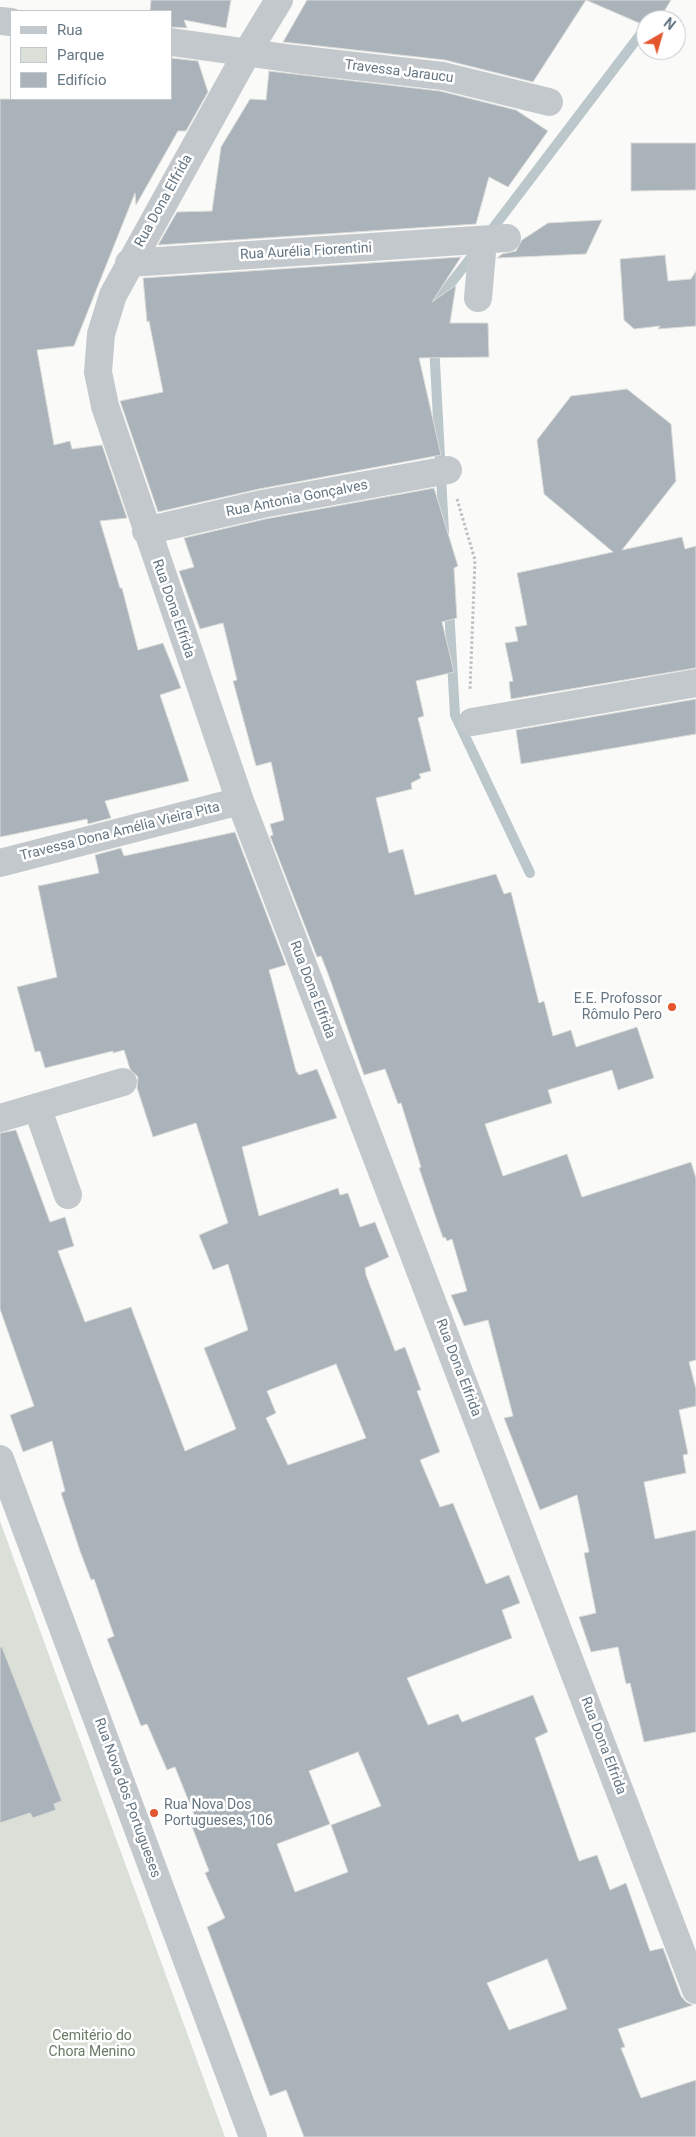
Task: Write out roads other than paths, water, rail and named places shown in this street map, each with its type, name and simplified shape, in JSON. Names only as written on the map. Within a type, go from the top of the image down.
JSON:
[{"type":"street","name":"Rua Dona Elfrida","points":[[279,0],[248,51],[113,295],[100,334],[98,372],[105,406],[146,531],[240,801],[696,1990]]},
{"type":"street","name":"Travessa Jaraucu","points":[[172,42],[248,51],[294,59],[443,76],[549,102]]},
{"type":"street","name":"Rua Aurélia Fiorentini","points":[[129,263],[495,240],[478,298]]},
{"type":"street","name":"Rua Antonia Gonçalves","points":[[146,531],[262,504],[448,470]]},
{"type":"street","points":[[472,722],[696,683]]},
{"type":"street","name":"Travessa Dona Amélia Vieira Pita","points":[[0,863],[240,801]]},
{"type":"street","points":[[0,1118],[123,1082]]},
{"type":"street","points":[[37,1107],[68,1195]]},
{"type":"street","name":"Rua Nova dos Portugueses","points":[[0,1459],[253,2137]]},
{"type":"waterway","points":[[487,236],[636,40]]},
{"type":"waterway","points":[[434,305],[476,251]]},
{"type":"waterway","points":[[434,344],[444,532]]},
{"type":"waterway","points":[[449,608],[455,715],[530,873]]},
{"type":"place","name":"E.E. Profossor Rômulo Pero","points":[[672,1007]]},
{"type":"place","name":"Rua Nova Dos Portugueses, 106","points":[[154,1813]]},
{"type":"park label","name":"Cemitério do Chora Menino","points":[[92,2044]]}]
